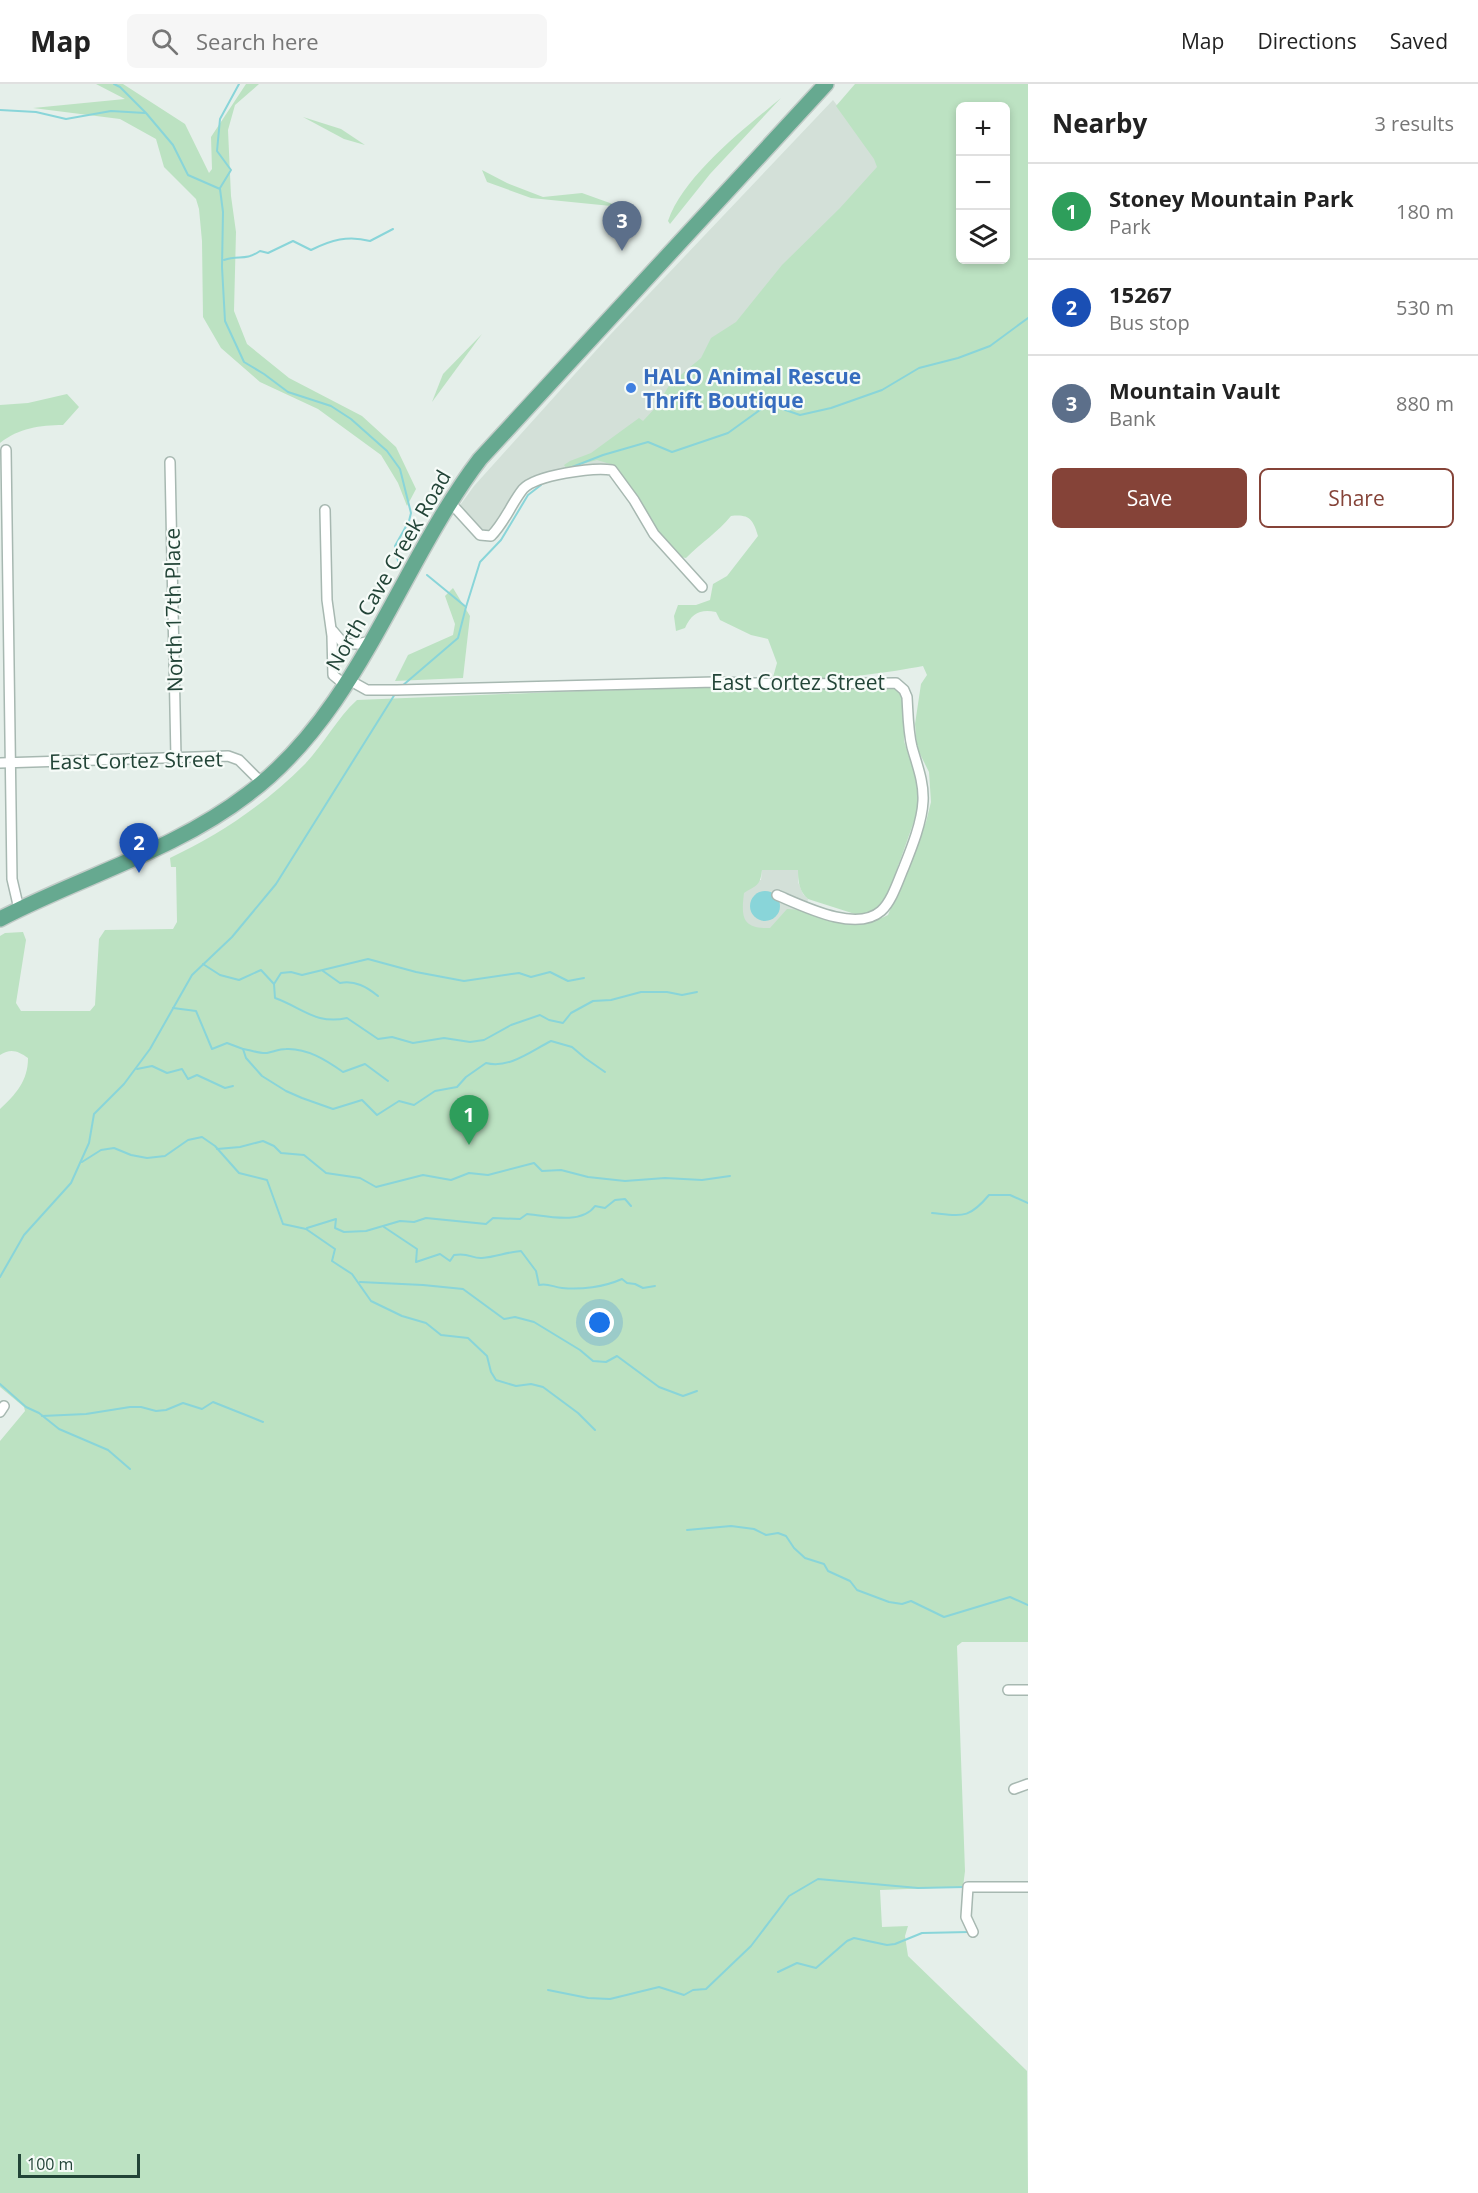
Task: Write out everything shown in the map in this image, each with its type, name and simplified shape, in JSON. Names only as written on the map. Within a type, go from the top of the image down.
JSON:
[{"type":"main road","name":"North Cave Creek Road","points":[[0,919],[184,835],[225,811],[262,783],[297,749],[347,683],[449,501],[494,442],[826,84]]},
{"type":"street","points":[[6,450],[5,763],[12,879],[19,909]]},
{"type":"street","name":"North 17th Place","points":[[170,462],[176,758]]},
{"type":"street","points":[[449,501],[480,535],[491,536],[530,483],[582,470],[612,470],[634,500],[654,534],[702,587]]},
{"type":"street","points":[[325,510],[327,600],[333,675],[347,683]]},
{"type":"street","points":[[331,629],[343,643],[357,644],[371,641]]},
{"type":"street","name":"East Cortez Street","points":[[347,683],[367,690],[397,690],[715,682],[793,684],[896,682],[907,697],[912,745],[920,770],[923,802],[912,845],[883,910],[868,918],[852,921],[803,906],[777,895]]},
{"type":"street","name":"East Cortez Street","points":[[5,763],[233,757],[252,771],[262,783]]},
{"type":"street","points":[[1008,1690],[1028,1690]]},
{"type":"street","points":[[1014,1789],[1028,1784]]},
{"type":"street","points":[[973,1932],[966,1917],[968,1887],[1028,1887]]},
{"type":"shaded area","points":[[833,100],[883,166],[612,466],[582,466],[530,479],[521,487],[492,533],[481,533],[458,508],[474,486],[610,335]]},
{"type":"shaded area","points":[[762,870],[798,870],[798,882],[808,899],[806,907],[770,947],[727,929],[723,879],[761,880]]},
{"type":"green space","points":[[96,84],[123,84],[185,124],[209,173],[212,169],[211,137],[246,84],[259,84],[235,105],[228,130],[231,196],[236,232],[234,311],[247,344],[289,378],[362,416],[396,447],[416,489],[407,506],[398,483],[381,455],[318,409],[260,382],[221,348],[203,317],[202,241],[196,199],[164,167],[156,139],[120,119],[33,108],[125,99]]},
{"type":"green space","points":[[855,84],[1028,84],[1028,1642],[962,1642],[957,1646],[965,1871],[963,1887],[880,1890],[882,1927],[908,1926],[905,1936],[908,1956],[1027,2071],[1028,2193],[0,2193],[0,1441],[25,1411],[24,1407],[0,1387],[0,1109],[20,1086],[26,1074],[28,1058],[14,1051],[0,1055],[0,936],[5,933],[23,932],[26,940],[16,1003],[21,1011],[90,1011],[95,1005],[99,939],[105,930],[173,929],[177,922],[176,867],[171,867],[170,858],[242,817],[290,779],[357,700],[735,687],[797,689],[887,686],[898,689],[904,702],[904,741],[918,784],[918,810],[885,903],[872,912],[858,915],[808,899],[800,886],[798,870],[762,870],[759,882],[744,893],[743,901],[745,920],[761,928],[770,928],[787,909],[861,923],[888,915],[926,822],[931,802],[929,772],[917,748],[915,724],[921,684],[927,675],[923,666],[868,675],[828,678],[773,677],[777,663],[768,639],[751,635],[720,620],[716,612],[697,613],[685,628],[676,631],[674,616],[678,605],[696,605],[710,600],[713,584],[727,576],[758,536],[752,522],[746,517],[731,516],[686,558],[676,556],[648,523],[641,502],[610,464],[597,460],[566,468],[564,465],[591,453],[639,418],[643,421],[656,407],[670,384],[701,358],[711,338],[736,322],[782,265],[840,208],[877,167],[874,159],[836,106]]},
{"type":"green space","points":[[781,98],[710,174],[670,224],[668,221],[676,204],[701,170],[733,138]]},
{"type":"green space","points":[[303,117],[341,129],[365,145],[344,139]]},
{"type":"green space","points":[[482,170],[543,197],[582,193],[621,207],[531,198],[487,182]]},
{"type":"green space","points":[[482,334],[432,402],[443,374]]},
{"type":"green space","points":[[67,394],[79,407],[63,425],[30,428],[0,443],[0,405],[28,403]]},
{"type":"green space","points":[[453,588],[470,616],[463,678],[395,681],[408,655],[453,635],[455,624],[445,596]]},
{"type":"water","points":[[765,891],[771,892],[779,900],[779,912],[771,920],[765,921],[759,920],[751,912],[750,906],[751,900],[759,892]]},
{"type":"waterway","points":[[114,84],[120,87],[146,113],[173,145],[188,175],[220,189],[223,212],[222,267],[225,321],[244,362],[288,392],[331,406],[351,419],[387,451],[400,469],[411,513],[395,546],[398,561]]},
{"type":"waterway","points":[[220,188],[231,170],[217,151],[220,119],[239,84]]},
{"type":"waterway","points":[[0,110],[36,112],[66,119],[111,111],[145,113]]},
{"type":"waterway","points":[[224,260],[246,257],[260,251],[268,253],[293,241],[311,250],[340,240],[354,238],[370,241],[393,229]]},
{"type":"waterway","points":[[567,469],[603,455],[648,442],[672,452],[728,433],[768,404],[800,415],[831,408],[882,390],[919,368],[958,358],[990,346],[1028,318]]},
{"type":"waterway","points":[[402,686],[458,638],[480,562],[501,540],[528,495],[541,485]]},
{"type":"waterway","points":[[427,575],[466,607]]},
{"type":"waterway","points":[[0,1277],[24,1235],[71,1183],[89,1143],[94,1114],[124,1084],[150,1049],[192,975],[232,937],[276,884],[395,694]]},
{"type":"waterway","points":[[274,984],[281,973],[291,972],[302,975],[368,959],[416,972],[464,981],[519,973],[531,977],[550,972],[568,981],[584,978]]},
{"type":"waterway","points":[[203,964],[220,975],[239,980],[261,970],[274,984],[275,998],[318,1017],[336,1020],[347,1018],[378,1039],[392,1037],[413,1043],[444,1038],[470,1042],[484,1040],[511,1025],[540,1015],[563,1023],[571,1013],[593,1001],[611,1000],[641,992],[667,992],[682,995],[697,992]]},
{"type":"waterway","points":[[323,971],[340,983],[351,982],[360,985],[378,996]]},
{"type":"waterway","points":[[173,1008],[196,1011],[212,1049],[227,1043],[243,1049],[246,1058],[262,1076],[286,1091],[333,1109],[362,1100],[377,1115],[399,1101],[414,1105],[435,1091],[457,1087],[466,1077],[486,1063],[503,1064],[551,1041],[572,1047],[605,1072]]},
{"type":"waterway","points":[[243,1049],[264,1053],[283,1049],[301,1050],[323,1059],[343,1072],[365,1064],[388,1081]]},
{"type":"waterway","points":[[137,1069],[152,1066],[167,1073],[182,1069],[188,1079],[197,1075],[225,1088],[233,1086]]},
{"type":"waterway","points":[[82,1162],[101,1150],[114,1148],[147,1158],[165,1156],[188,1140],[202,1137],[215,1146],[239,1173],[267,1180],[283,1224],[306,1229],[335,1249],[332,1261],[352,1274],[371,1301],[402,1316],[426,1323],[441,1335],[468,1338],[487,1356],[491,1372],[496,1380],[516,1386],[531,1384],[543,1387],[578,1413],[595,1430]]},
{"type":"waterway","points":[[217,1149],[240,1147],[263,1141],[274,1146],[281,1153],[304,1155],[326,1173],[360,1178],[376,1187],[423,1175],[451,1180],[469,1173],[488,1175],[534,1163],[542,1171],[561,1170],[588,1177],[625,1181],[665,1178],[702,1180],[730,1176]]},
{"type":"waterway","points":[[932,1213],[965,1214],[976,1208],[989,1195],[1010,1195],[1028,1203]]},
{"type":"waterway","points":[[307,1228],[336,1219],[335,1228],[344,1232],[366,1231],[400,1221],[414,1222],[426,1218],[486,1224],[493,1218],[520,1219],[527,1214],[563,1218],[582,1216],[595,1206],[605,1208],[615,1200],[625,1199],[631,1206]]},
{"type":"waterway","points":[[384,1227],[417,1249],[416,1262],[440,1254],[450,1261],[454,1255],[463,1254],[482,1258],[521,1251],[536,1271],[539,1285],[569,1289],[585,1288],[622,1279],[643,1288],[655,1286]]},
{"type":"waterway","points":[[360,1282],[463,1289],[504,1319],[515,1317],[534,1322],[580,1350],[593,1361],[606,1362],[617,1356],[659,1387],[683,1396],[697,1391]]},
{"type":"waterway","points":[[0,1384],[26,1407],[39,1413],[59,1429],[108,1450],[130,1469]]},
{"type":"waterway","points":[[42,1416],[86,1414],[130,1407],[156,1411],[166,1410],[183,1403],[202,1409],[213,1402],[263,1422]]},
{"type":"waterway","points":[[687,1530],[731,1526],[754,1529],[766,1535],[778,1533],[786,1536],[805,1558],[824,1564],[828,1571],[850,1581],[857,1590],[889,1602],[902,1604],[911,1601],[944,1617],[1010,1597],[1028,1605]]},
{"type":"waterway","points":[[548,1990],[588,1998],[610,1999],[659,1987],[684,1995],[693,1990],[706,1989],[751,1946],[789,1896],[818,1879],[918,1888],[965,1887]]},
{"type":"waterway","points":[[778,1972],[797,1963],[816,1968],[847,1941],[854,1938],[887,1945],[922,1933],[969,1932]]},
{"type":"place","name":"Mountain Vault","points":[[622,251]]},
{"type":"place","name":"HALO Animal Rescue Thrift Boutique","points":[[631,388]]},
{"type":"place","name":"15267","points":[[139,873]]},
{"type":"place","name":"Stoney Mountain Park","points":[[469,1145]]}]
